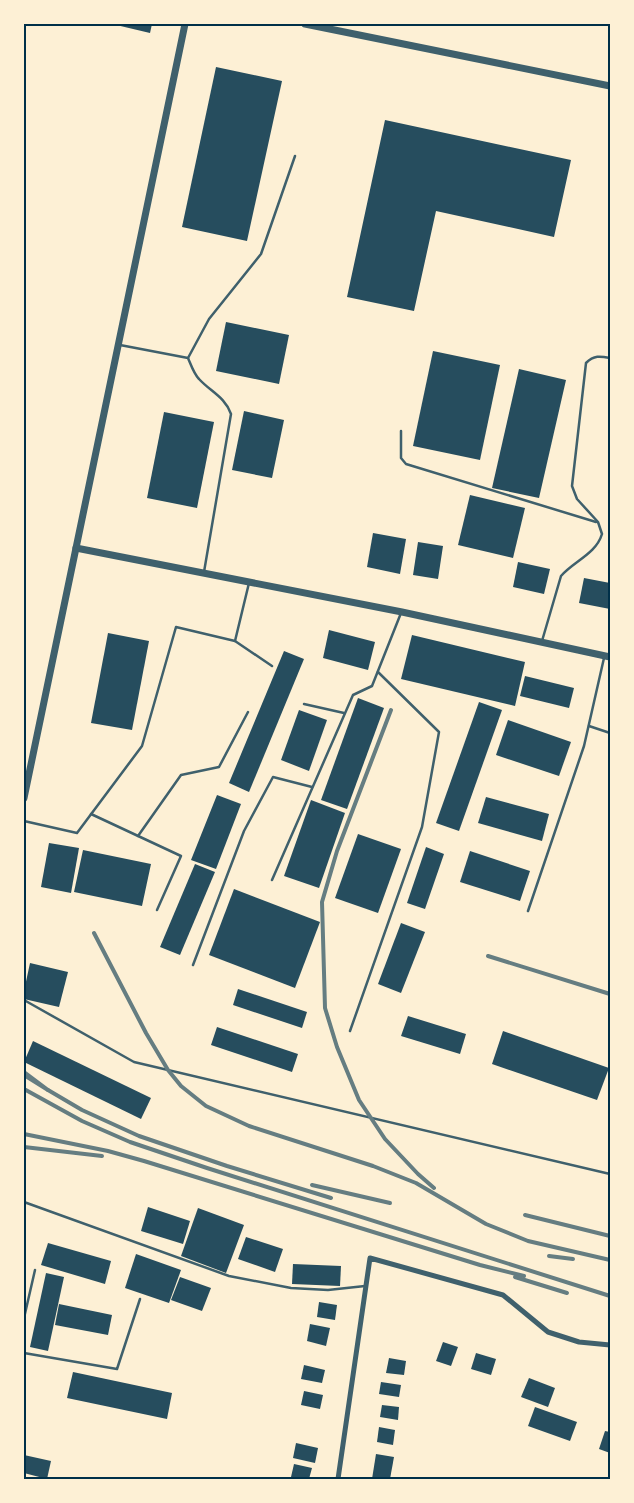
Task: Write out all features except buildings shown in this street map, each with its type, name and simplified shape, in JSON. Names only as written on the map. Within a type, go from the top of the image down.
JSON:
[{"type":"street","points":[[24,798],[185,24]]},
{"type":"street","points":[[305,24],[610,86]]},
{"type":"street","points":[[76,548],[402,612],[607,657]]},
{"type":"street","points":[[338,1479],[370,1258],[503,1295],[548,1332],[579,1342],[610,1345]]},
{"type":"lane","points":[[188,358],[209,319],[260,254],[295,156]]},
{"type":"lane","points":[[119,344],[188,358]]},
{"type":"lane","points":[[542,642],[561,576],[596,547],[602,534],[598,522],[577,499],[572,486],[586,363],[591,358],[599,356],[610,358]]},
{"type":"lane","points":[[188,358],[198,378],[216,392],[228,405],[231,414],[204,573]]},
{"type":"lane","points":[[401,431],[401,458],[406,464],[598,522]]},
{"type":"lane","points":[[235,641],[249,582]]},
{"type":"lane","points":[[272,880],[344,713],[353,695],[372,686],[402,612]]},
{"type":"lane","points":[[24,821],[77,833],[142,746],[176,626],[235,641],[272,666]]},
{"type":"lane","points":[[528,911],[584,746],[607,657]]},
{"type":"lane","points":[[350,1031],[422,827],[439,732],[378,672]]},
{"type":"lane","points":[[304,704],[344,713]]},
{"type":"lane","points":[[138,836],[181,775],[219,767],[248,712]]},
{"type":"lane","points":[[589,726],[610,733]]},
{"type":"lane","points":[[193,965],[244,832],[273,777],[312,787]]},
{"type":"lane","points":[[91,814],[180,856],[157,910]]},
{"type":"lane","points":[[24,1000],[134,1062],[610,1174]]},
{"type":"lane","points":[[24,1202],[229,1276],[291,1288],[328,1290],[365,1286]]},
{"type":"lane","points":[[24,1318],[35,1270]]},
{"type":"lane","points":[[24,1353],[117,1369],[140,1299]]},
{"type":"railway","points":[[391,710],[337,851],[322,902],[325,1008],[337,1047],[359,1100],[385,1139],[434,1188]]},
{"type":"railway","points":[[94,933],[146,1033],[168,1070],[181,1086],[206,1106],[249,1126],[373,1166],[416,1183],[486,1224],[528,1241],[610,1260]]},
{"type":"railway","points":[[488,956],[610,994]]},
{"type":"railway","points":[[24,1072],[48,1090],[24,1075]]},
{"type":"railway","points":[[24,1089],[82,1121],[130,1142],[610,1296]]},
{"type":"railway","points":[[48,1090],[82,1110],[139,1136],[227,1166],[331,1198]]},
{"type":"railway","points":[[24,1134],[108,1151],[144,1161],[480,1265],[524,1276]]},
{"type":"railway","points":[[24,1147],[102,1156]]},
{"type":"railway","points":[[312,1185],[390,1203]]},
{"type":"railway","points":[[525,1215],[610,1236]]},
{"type":"railway","points":[[549,1256],[573,1259]]},
{"type":"railway","points":[[515,1277],[567,1293]]}]
